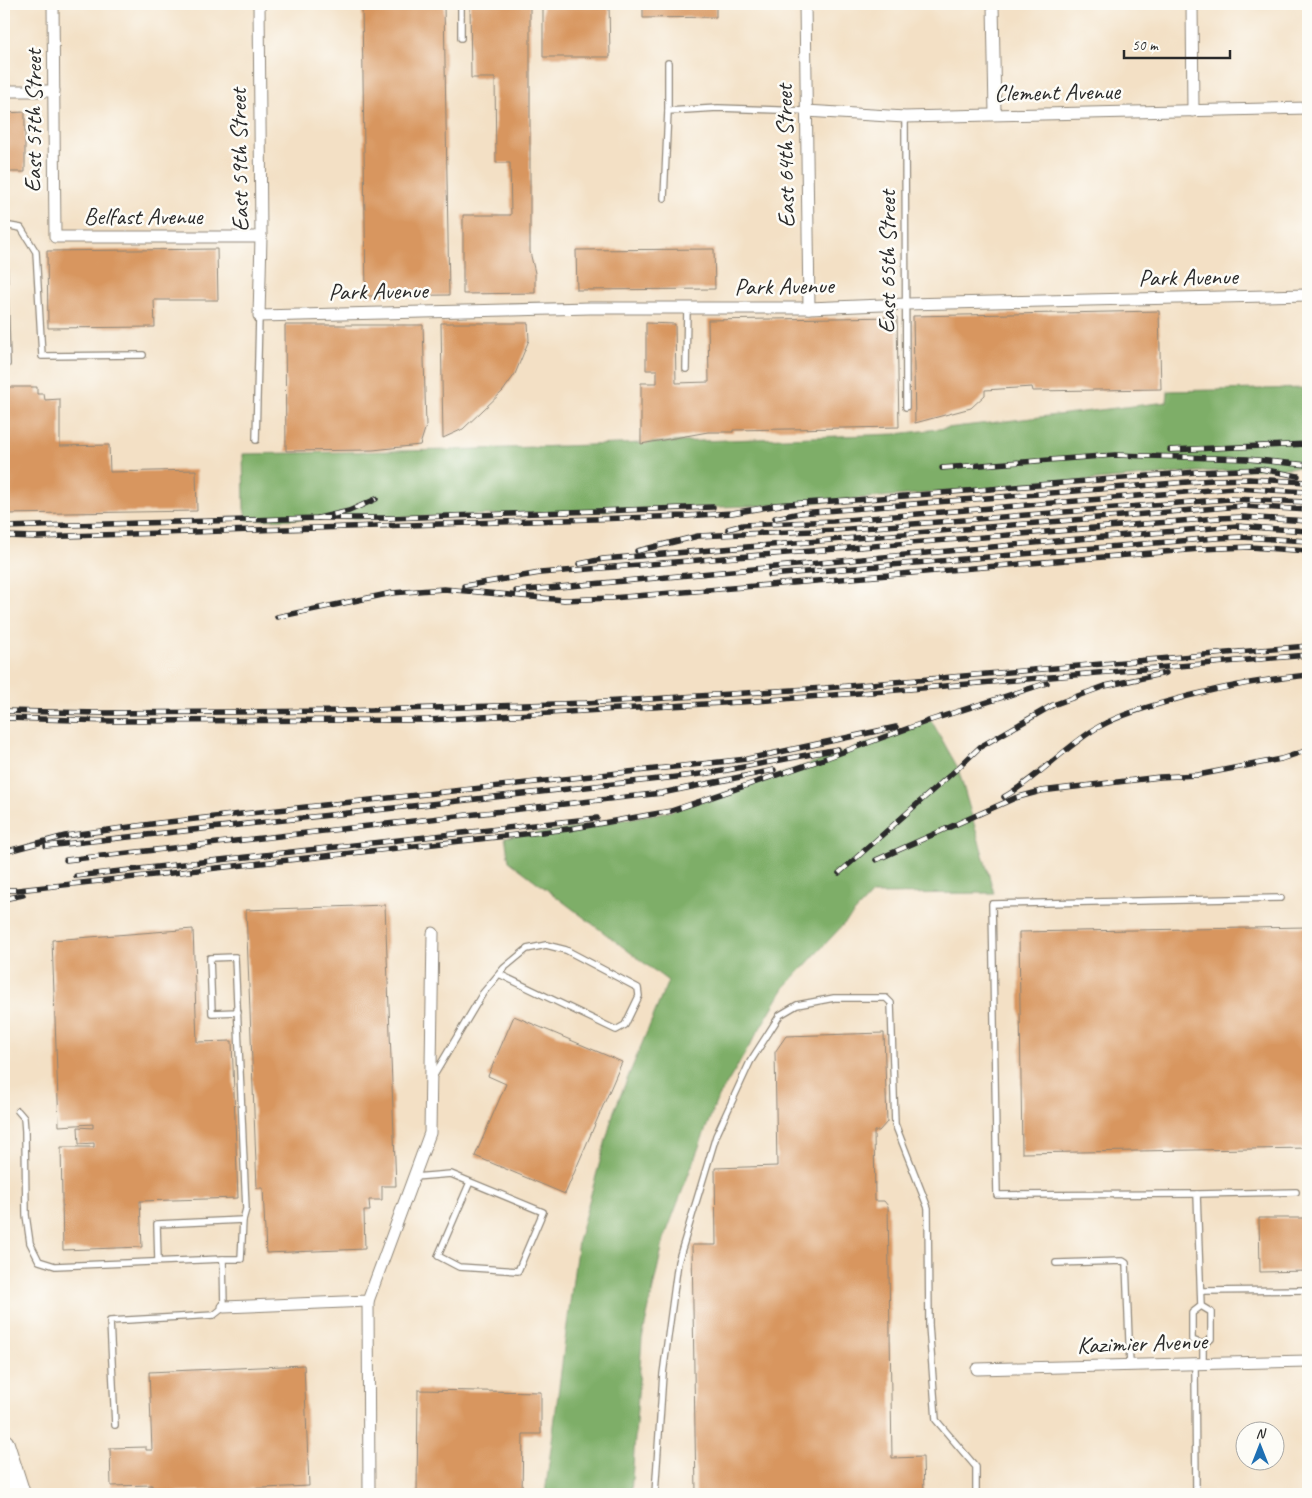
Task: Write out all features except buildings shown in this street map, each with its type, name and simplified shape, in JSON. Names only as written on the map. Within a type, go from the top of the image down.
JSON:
[{"type":"highway","points":[[4,1444],[20,1494]]},
{"type":"street","name":"East 57th Street","points":[[53,4],[55,237]]},
{"type":"street","name":"East 59th Street","points":[[259,4],[261,237],[259,316]]},
{"type":"street","name":"East 64th Street","points":[[805,4],[809,308]]},
{"type":"street","points":[[993,4],[995,114]]},
{"type":"street","points":[[1192,4],[1193,111]]},
{"type":"street","points":[[4,91],[54,91]]},
{"type":"street","name":"Clement Avenue","points":[[806,111],[905,117],[1308,108]]},
{"type":"street","name":"Belfast Avenue","points":[[55,237],[261,237]]},
{"type":"street","name":"Park Avenue","points":[[259,316],[580,308],[809,308],[1308,295]]},
{"type":"street","points":[[369,1494],[368,1301],[430,1133],[433,933]]},
{"type":"street","points":[[224,1307],[368,1301]]},
{"type":"street","name":"Kazimier Avenue","points":[[977,1369],[1308,1361]]},
{"type":"lane","points":[[461,4],[461,38]]},
{"type":"lane","points":[[664,198],[668,63]]},
{"type":"lane","points":[[668,111],[718,108],[806,111]]},
{"type":"lane","name":"East 65th Street","points":[[905,117],[906,408]]},
{"type":"lane","points":[[4,225],[20,228],[36,252],[42,356],[143,355]]},
{"type":"lane","points":[[4,264],[7,364],[4,364]]},
{"type":"lane","points":[[686,369],[687,308]]},
{"type":"lane","points":[[256,440],[259,316]]},
{"type":"lane","points":[[1281,898],[992,904],[997,1195],[1296,1192]]},
{"type":"lane","points":[[431,1082],[483,993],[499,974],[527,949],[546,945],[566,950],[638,988],[639,996],[625,1025],[616,1030],[499,974]]},
{"type":"lane","points":[[18,1111],[24,1118],[28,1234],[38,1261],[55,1266],[241,1259],[243,1220],[246,1209],[238,1012],[235,957],[210,958],[212,1013],[238,1012]]},
{"type":"lane","points":[[655,1494],[662,1374],[678,1262],[716,1136],[750,1062],[780,1015],[797,1005],[834,998],[886,998],[891,1004],[895,1124],[928,1208],[929,1325],[936,1420],[976,1467],[976,1494]]},
{"type":"lane","points":[[414,1177],[451,1174],[542,1212],[518,1271],[459,1267],[438,1256],[470,1182]]},
{"type":"lane","points":[[1197,1194],[1201,1306]]},
{"type":"lane","points":[[158,1261],[157,1224],[243,1220]]},
{"type":"lane","points":[[115,1425],[110,1320],[214,1315],[224,1307],[223,1260]]},
{"type":"lane","points":[[1056,1263],[1123,1261],[1126,1263],[1130,1365]]},
{"type":"lane","points":[[1201,1291],[1308,1290]]},
{"type":"lane","points":[[1196,1494],[1199,1363],[1203,1344],[1211,1339],[1211,1312],[1201,1306]]},
{"type":"lane","points":[[1201,1306],[1192,1313],[1191,1334],[1192,1340],[1203,1344]]},
{"type":"green space","points":[[1308,388],[1308,467],[1197,472],[780,505],[389,518],[247,520],[244,509],[243,454],[450,450],[896,434],[1167,402],[1168,391]]},
{"type":"green space","points":[[931,720],[958,768],[994,893],[872,894],[784,988],[716,1102],[664,1239],[642,1339],[631,1494],[545,1494],[578,1241],[614,1111],[668,981],[509,861],[505,837],[569,829],[671,811]]},
{"type":"railway","points":[[1170,450],[1308,444]]},
{"type":"railway","points":[[942,468],[1115,455],[1247,459],[1308,465]]},
{"type":"railway","points":[[843,501],[1197,472],[1261,469],[1298,476]]},
{"type":"railway","points":[[775,518],[800,513],[1213,480],[1249,479],[1308,482]]},
{"type":"railway","points":[[728,529],[743,525],[833,521],[1234,488],[1308,492]]},
{"type":"railway","points":[[4,527],[318,518],[349,511],[376,499]]},
{"type":"railway","points":[[637,551],[698,536],[836,530],[1229,499],[1308,502]]},
{"type":"railway","points":[[773,505],[848,500]]},
{"type":"railway","points":[[4,536],[37,537],[686,516],[732,513],[780,505]]},
{"type":"railway","points":[[579,564],[603,559],[1242,506],[1308,510]]},
{"type":"railway","points":[[318,518],[389,518],[713,507]]},
{"type":"railway","points":[[464,586],[540,573],[1218,518],[1242,517],[1308,521]]},
{"type":"railway","points":[[516,591],[1237,526],[1308,531]]},
{"type":"railway","points":[[770,575],[1216,538],[1241,537],[1308,541]]},
{"type":"railway","points":[[277,617],[392,593],[444,589],[564,600],[612,598],[1200,549],[1250,547],[1308,551]]},
{"type":"railway","points":[[4,711],[100,713],[342,711],[586,703],[825,688],[1308,646]]},
{"type":"railway","points":[[4,718],[110,721],[428,720],[757,701],[1308,655]]},
{"type":"railway","points":[[839,873],[980,747],[1053,705],[1105,686],[1166,673]]},
{"type":"railway","points":[[1004,797],[1028,781],[1083,737],[1118,717],[1151,706],[1214,690],[1308,675]]},
{"type":"railway","points":[[4,890],[18,890],[569,829],[671,811],[931,720],[1047,683]]},
{"type":"railway","points":[[4,852],[65,836],[159,823],[747,759],[896,727]]},
{"type":"railway","points":[[46,846],[717,772],[838,749]]},
{"type":"railway","points":[[876,860],[1015,798],[1041,791],[1160,777],[1198,775],[1281,759],[1308,750]]},
{"type":"railway","points":[[66,860],[662,793],[774,770]]},
{"type":"railway","points":[[76,876],[597,818]]},
{"type":"railway","points":[[4,899],[23,895]]}]
